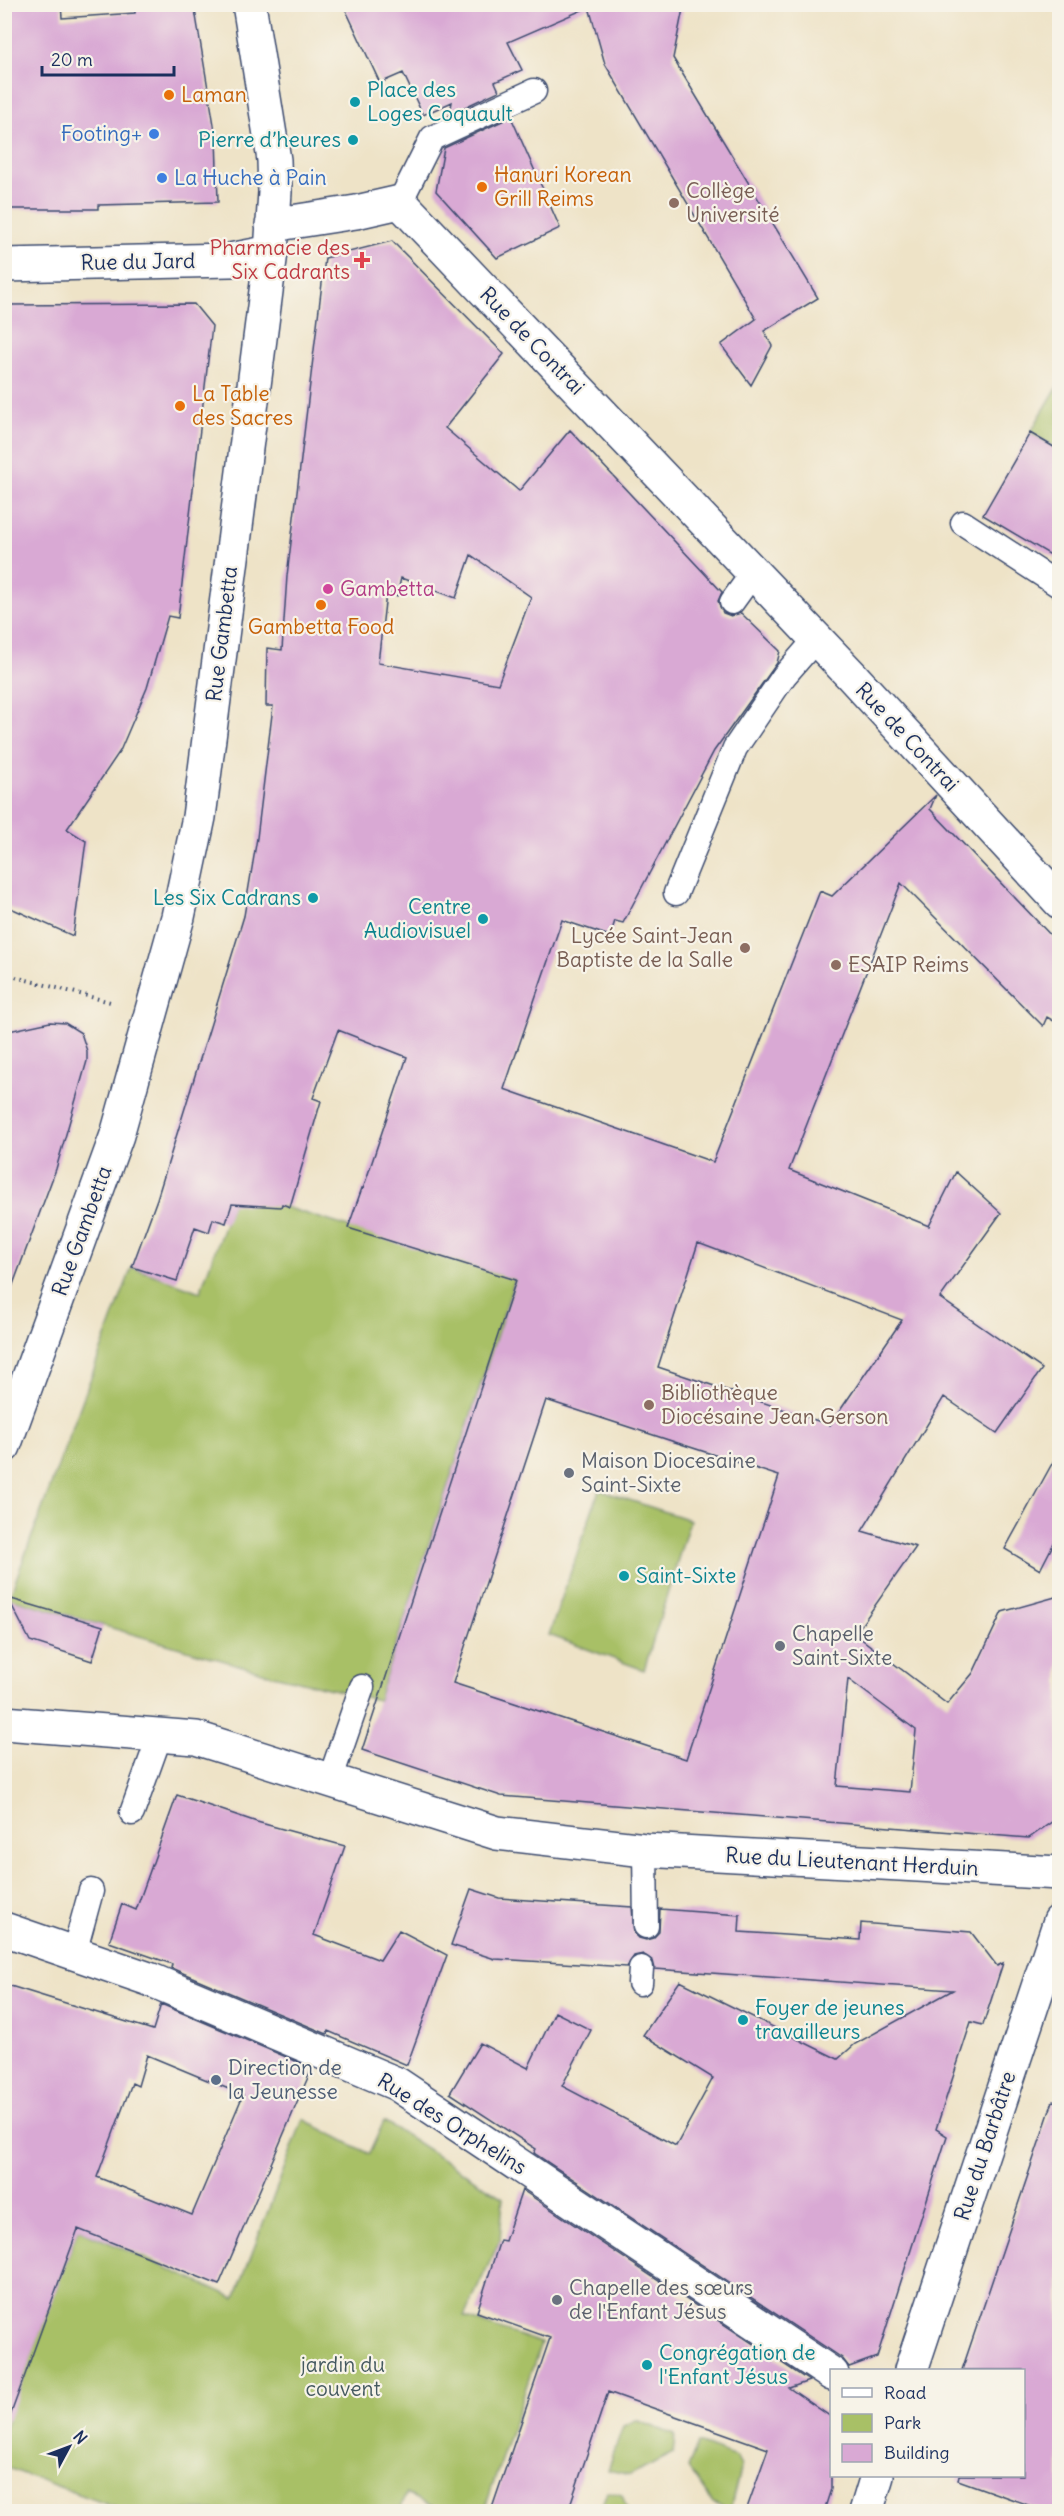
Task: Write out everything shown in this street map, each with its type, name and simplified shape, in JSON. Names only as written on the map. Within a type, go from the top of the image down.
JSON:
[{"type":"street","name":"Rue Gambetta","points":[[4,1446],[117,1135],[178,917],[199,817],[275,192],[274,160],[249,4]]},
{"type":"street","points":[[271,238],[324,218],[400,202]]},
{"type":"street","name":"Rue de Contrai","points":[[400,202],[816,639],[1059,902]]},
{"type":"street","name":"Rue du Jard","points":[[4,265],[230,260],[271,238]]},
{"type":"street","name":"Rue du Lieutenant Herduin","points":[[4,1723],[196,1738],[497,1833],[645,1850],[1059,1874]]},
{"type":"street","name":"Rue du Barbâtre","points":[[911,2369],[1059,1921]]},
{"type":"street","name":"Rue des Orphelins","points":[[4,1929],[149,1979],[397,2084],[830,2373]]},
{"type":"street","points":[[866,2511],[876,2477]]},
{"type":"lane","points":[[400,202],[432,138],[534,91]]},
{"type":"lane","points":[[963,523],[1059,586]]},
{"type":"lane","points":[[732,602],[753,573]]},
{"type":"lane","points":[[676,893],[735,748],[784,676],[816,639]]},
{"type":"lane","points":[[330,1780],[362,1687]]},
{"type":"lane","points":[[132,1813],[160,1735]]},
{"type":"lane","points":[[645,1850],[646,1926]]},
{"type":"lane","points":[[74,1953],[91,1891]]},
{"type":"path","points":[[4,974],[151,1013]]},
{"type":"green space","points":[[1059,384],[1059,450],[1030,433]]},
{"type":"green space","points":[[237,1190],[262,1200],[515,1279],[378,1700],[273,1675],[9,1598],[132,1267],[200,1292]]},
{"type":"green space","points":[[599,1490],[690,1520],[644,1670],[549,1635]]},
{"type":"green space","name":"jardin du couvent","points":[[303,2119],[369,2154],[384,2121],[503,2198],[500,2240],[464,2317],[541,2343],[484,2511],[445,2511],[406,2494],[400,2511],[125,2511],[5,2467],[4,2430],[78,2229],[235,2298]]},
{"type":"green space","points":[[636,2420],[675,2435],[673,2453],[630,2475],[608,2470],[623,2426]]},
{"type":"green space","points":[[698,2443],[736,2457],[741,2466],[730,2510],[713,2503],[688,2468]]},
{"type":"green space","points":[[607,2491],[622,2495],[628,2511],[600,2511]]},
{"type":"building","points":[[4,4],[61,4],[62,18],[135,13],[135,4],[194,4],[216,137],[218,202],[98,205],[98,209],[4,209]]},
{"type":"building","points":[[343,4],[684,4],[673,58],[818,298],[764,331],[772,346],[751,385],[721,345],[756,319],[605,64],[589,7],[508,42],[522,70],[495,82],[499,91],[450,114],[452,102],[423,115],[403,73],[380,83]]},
{"type":"building","points":[[511,117],[560,228],[497,258],[436,191],[444,148]]},
{"type":"building","points":[[392,241],[504,354],[445,428],[519,491],[570,430],[722,592],[718,601],[723,613],[731,616],[741,613],[780,651],[777,663],[714,751],[623,923],[615,921],[610,936],[562,920],[504,1089],[713,1162],[820,891],[832,896],[936,795],[930,809],[1059,944],[1059,1024],[1047,1017],[1043,1026],[901,883],[789,1170],[929,1226],[956,1172],[1001,1213],[940,1298],[1042,1369],[997,1433],[944,1397],[862,1531],[916,1547],[855,1634],[947,1704],[973,1673],[1002,1612],[1059,1596],[1059,1801],[1053,1821],[1029,1838],[501,1796],[362,1750],[516,1280],[348,1228],[407,1057],[338,1030],[313,1098],[321,1101],[290,1207],[282,1204],[281,1207],[232,1204],[226,1223],[213,1219],[209,1232],[195,1227],[177,1281],[132,1267],[157,1199],[244,916],[257,838],[273,706],[266,706],[267,648],[282,650],[287,576],[325,258]],"holes":[[[471,555],[531,597],[498,684],[378,663],[386,594],[397,596],[401,578],[456,598]],[[698,1243],[902,1320],[830,1425],[658,1367]],[[546,1400],[779,1476],[686,1759],[453,1683]],[[848,1679],[916,1730],[910,1792],[837,1786]]]},
{"type":"building","points":[[194,304],[212,326],[178,618],[168,616],[147,688],[120,751],[67,829],[86,841],[73,936],[4,905],[4,305]]},
{"type":"building","points":[[1030,433],[1059,450],[1059,560],[983,515]]},
{"type":"building","points":[[50,1022],[65,1023],[81,1033],[87,1051],[87,1061],[56,1169],[8,1298],[4,1298],[4,1032]]},
{"type":"building","points":[[1059,1451],[1059,1533],[1040,1570],[1005,1549]]},
{"type":"building","points":[[8,1598],[103,1626],[92,1661],[30,1641]]},
{"type":"building","points":[[177,1795],[257,1822],[345,1846],[314,1935],[380,1960],[399,1930],[447,1955],[407,2065],[171,1968],[172,1964],[109,1942],[122,1904],[136,1910]]},
{"type":"building","points":[[471,1889],[499,1898],[632,1907],[634,1933],[646,1940],[653,1938],[659,1932],[660,1909],[740,1915],[739,1932],[860,1940],[861,1923],[971,1932],[997,1966],[1003,1963],[983,2025],[971,2022],[936,2129],[947,2136],[877,2357],[849,2367],[842,2358],[534,2153],[536,2149],[450,2093],[480,2043],[528,2068],[555,2012],[591,2030],[562,2086],[676,2146],[713,2078],[643,2035],[680,1981],[838,2059],[855,2044],[953,1990],[655,1969],[653,1961],[643,1954],[634,1956],[627,1967],[495,1959],[451,1945]]},
{"type":"building","points":[[4,1984],[153,2030],[161,2004],[312,2068],[219,2285],[78,2229],[9,2419],[4,2419]],"holes":[[[147,2055],[243,2095],[192,2215],[97,2177],[132,2083],[138,2086]]]},
{"type":"building","points":[[1053,2101],[1059,2102],[1059,2511],[1045,2511],[958,2480],[959,2477],[1025,2477],[1025,2369],[962,2369]]},
{"type":"building","name":"Congrégation de l'Enfant Jésus","points":[[522,2190],[809,2381],[789,2388],[830,2416],[831,2489],[824,2511],[746,2511],[768,2449],[608,2392],[568,2511],[491,2511],[550,2338],[477,2312],[500,2240],[505,2241]]},
{"type":"place","name":"Laman","points":[[169,95]]},
{"type":"place","name":"Place des Loges Coquault","points":[[355,102]]},
{"type":"place","name":"Footing+","points":[[154,134]]},
{"type":"place","name":"Pierre d’heures","points":[[353,140]]},
{"type":"place","name":"La Huche à Pain","points":[[162,178]]},
{"type":"place","name":"Hanuri Korean Grill Reims","points":[[482,187]]},
{"type":"place","name":"Collège Université","points":[[674,203]]},
{"type":"place","name":"Pharmacie des Six Cadrants","points":[[362,260]]},
{"type":"place","name":"La Table des Sacres","points":[[180,406]]},
{"type":"place","name":"Gambetta","points":[[328,589]]},
{"type":"place","name":"Gambetta Food","points":[[321,605]]},
{"type":"place","name":"Les Six Cadrans","points":[[313,898]]},
{"type":"place","name":"Centre Audiovisuel","points":[[483,919]]},
{"type":"place","name":"Lycée Saint-Jean Baptiste de la Salle","points":[[745,948]]},
{"type":"place","name":"ESAIP Reims","points":[[836,965]]},
{"type":"place","name":"Bibliothèque Diocésaine Jean Gerson","points":[[649,1405]]},
{"type":"place","name":"Maison Diocesaine Saint-Sixte","points":[[569,1473]]},
{"type":"place","name":"Saint-Sixte","points":[[624,1576]]},
{"type":"place","name":"Chapelle Saint-Sixte","points":[[780,1646]]},
{"type":"place","name":"Foyer de jeunes travailleurs","points":[[743,2020]]},
{"type":"place","name":"Direction de la Jeunesse","points":[[216,2080]]},
{"type":"place","name":"Chapelle des sœurs de l'Enfant Jésus","points":[[557,2300]]},
{"type":"place","name":"Congrégation de l'Enfant Jésus","points":[[647,2365]]}]
